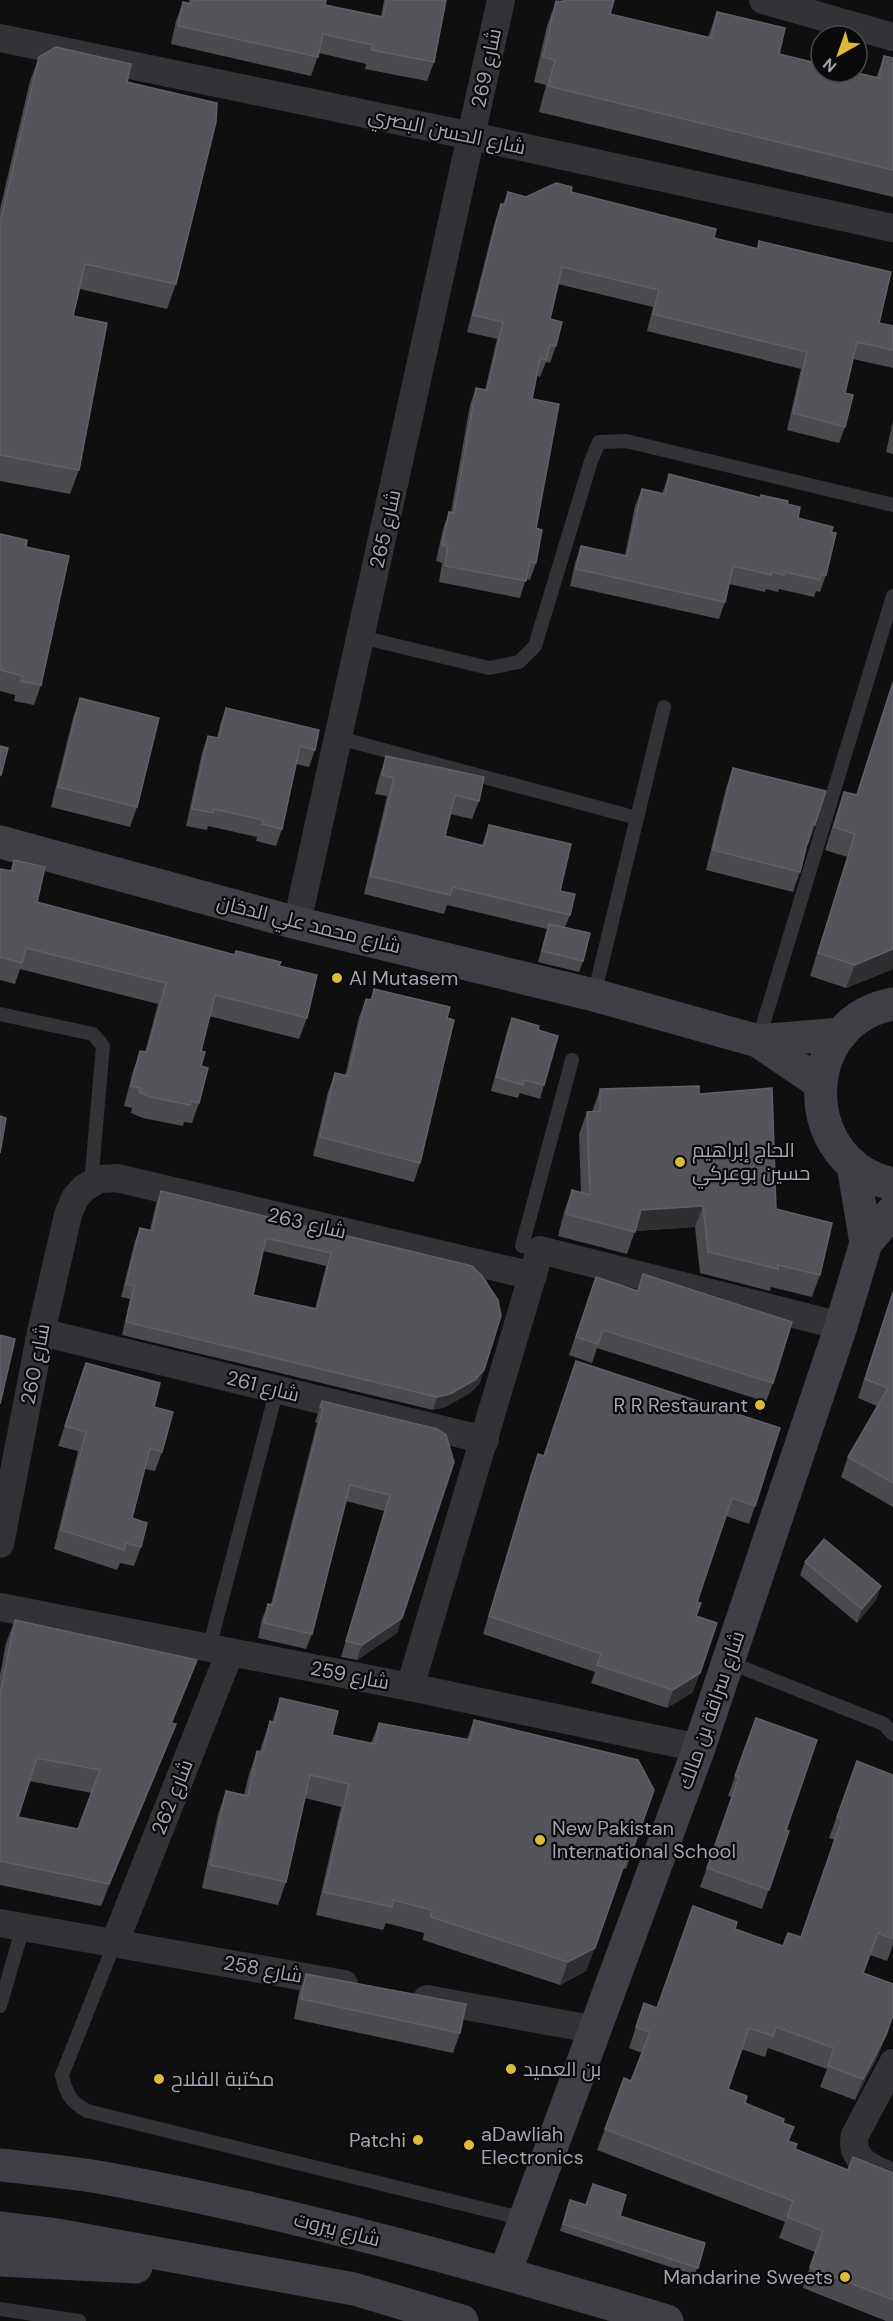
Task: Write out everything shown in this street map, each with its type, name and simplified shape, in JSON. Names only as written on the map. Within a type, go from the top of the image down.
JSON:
[{"type":"street","name":"شارع 269","points":[[472,136],[501,0]]},
{"type":"street","points":[[769,1],[893,37]]},
{"type":"street","name":"شارع الحسن البصري","points":[[0,38],[472,136],[893,228]]},
{"type":"street","name":"شارع 265","points":[[297,922],[472,136]]},
{"type":"street","name":"شارع محمد علي الدخان","points":[[0,842],[297,922],[594,995],[758,1041],[820,1083]]},
{"type":"street","points":[[893,1004],[869,1012],[841,1034],[831,1049],[820,1083],[820,1101],[826,1128],[840,1152],[868,1175],[893,1184]]},
{"type":"street","name":"شارع محمد علي الدخان","points":[[758,1041],[841,1034]]},
{"type":"street","name":"شارع سراقة بن مالك","points":[[853,1165],[866,1243]]},
{"type":"street","name":"شارع 263","points":[[87,1186],[99,1179],[117,1178],[841,1326]]},
{"type":"street","name":"شارع 260","points":[[0,1544],[41,1332],[68,1215],[75,1198],[87,1186]]},
{"type":"street","name":"شارع سراقة بن مالك","points":[[505,2273],[597,2030],[699,1748],[841,1326],[866,1243],[893,1211]]},
{"type":"street","points":[[410,1687],[536,1263]]},
{"type":"street","name":"شارع 261","points":[[41,1332],[485,1440]]},
{"type":"street","name":"شارع 259","points":[[0,1607],[410,1687],[699,1748]]},
{"type":"street","name":"شارع 262","points":[[115,1942],[219,1650]]},
{"type":"street","name":"شارع 258","points":[[12,1925],[597,2030]]},
{"type":"street","points":[[893,2063],[855,2136],[854,2146],[857,2155],[866,2164],[893,2177]]},
{"type":"street","points":[[0,2143],[102,2177]]},
{"type":"street","name":"شارع بيروت","points":[[0,2165],[102,2177],[247,2208],[505,2273],[667,2321]]},
{"type":"street","points":[[0,2228],[57,2235],[354,2289],[462,2321]]},
{"type":"street","points":[[0,2260],[276,2275]]},
{"type":"lane","points":[[362,637],[489,668],[519,662],[535,646],[591,461],[599,442],[626,441],[893,505]]},
{"type":"lane","points":[[758,1041],[893,596]]},
{"type":"lane","points":[[594,995],[664,707]]},
{"type":"lane","points":[[339,738],[637,818]]},
{"type":"lane","points":[[0,1014],[93,1035],[103,1046],[87,1186]]},
{"type":"lane","points":[[536,1263],[522,1246],[572,1060]]},
{"type":"lane","points":[[219,1650],[276,1389]]},
{"type":"lane","points":[[728,1662],[884,1724],[893,1734]]},
{"type":"lane","points":[[0,2006],[12,1925]]},
{"type":"lane","points":[[115,1942],[62,2074],[66,2093],[72,2102],[87,2111],[524,2219]]},
{"type":"lane","points":[[0,2309],[80,2321]]},
{"type":"building","points":[[192,0],[326,0],[325,5],[383,17],[387,0],[446,0],[434,62],[372,50],[373,45],[323,34],[318,57],[178,26],[183,2],[191,4]]},
{"type":"building","points":[[564,0],[614,0],[610,14],[711,38],[717,12],[785,28],[779,54],[809,61],[809,84],[869,84],[869,76],[879,78],[884,56],[893,58],[893,170],[548,86],[555,60],[543,57],[556,1],[564,2]]},
{"type":"building","points":[[56,47],[131,64],[127,82],[217,103],[216,122],[176,284],[85,264],[73,316],[107,323],[79,470],[0,455],[0,223],[39,57]]},
{"type":"building","points":[[556,183],[572,187],[571,192],[716,229],[714,238],[758,249],[759,241],[891,272],[879,323],[893,326],[893,350],[857,342],[845,393],[853,395],[845,427],[793,413],[807,352],[653,314],[659,290],[562,267],[550,319],[562,322],[556,346],[550,345],[546,360],[540,358],[532,399],[559,404],[536,528],[542,530],[536,563],[530,562],[526,581],[445,566],[448,546],[442,545],[449,512],[454,513],[476,388],[487,390],[503,322],[473,315],[501,204],[505,205],[508,192],[526,197]]},
{"type":"building","points":[[669,474],[761,498],[761,495],[788,501],[787,504],[800,507],[798,518],[833,527],[831,532],[836,533],[826,575],[821,574],[820,580],[785,572],[784,575],[772,572],[771,575],[733,566],[725,602],[576,569],[581,546],[627,556],[642,489],[665,494]]},
{"type":"building","points":[[0,534],[27,540],[26,547],[69,556],[41,685],[21,681],[23,676],[0,670]]},
{"type":"building","points":[[893,683],[893,949],[855,965],[818,953],[855,834],[834,827],[844,792],[857,795]]},
{"type":"building","points":[[80,698],[159,718],[137,807],[58,787]]},
{"type":"building","points":[[226,708],[319,730],[315,750],[300,746],[282,829],[262,824],[263,820],[214,809],[213,813],[192,809],[208,736],[219,738]]},
{"type":"building","points":[[0,746],[8,748],[1,775],[0,774]]},
{"type":"building","points":[[386,756],[484,777],[479,801],[455,795],[445,836],[484,846],[489,825],[571,844],[560,891],[575,894],[570,915],[453,887],[450,895],[370,876],[394,778],[382,775]]},
{"type":"building","points":[[733,768],[826,791],[815,825],[812,824],[800,872],[713,850]]},
{"type":"building","points":[[14,860],[45,867],[37,902],[235,955],[236,951],[281,962],[279,966],[317,975],[307,1018],[215,995],[201,1051],[205,1052],[201,1066],[208,1068],[199,1103],[191,1101],[190,1105],[151,1097],[139,1092],[140,1088],[131,1086],[140,1051],[147,1052],[166,983],[26,948],[22,963],[0,957],[0,869],[12,871]]},
{"type":"building","points":[[549,924],[590,933],[583,961],[542,951]]},
{"type":"building","points":[[374,989],[450,1007],[447,1018],[454,1020],[420,1163],[320,1137],[335,1073],[348,1076],[366,999],[372,1000]]},
{"type":"building","points":[[512,1018],[539,1026],[538,1030],[558,1036],[544,1085],[524,1080],[523,1085],[496,1077]]},
{"type":"building","points":[[699,1086],[699,1094],[772,1088],[776,1209],[832,1223],[820,1275],[778,1265],[778,1269],[708,1252],[703,1206],[641,1210],[635,1232],[566,1214],[572,1190],[590,1195],[587,1112],[600,1111],[600,1089]]},
{"type":"building","points":[[0,1116],[6,1118],[0,1153]]},
{"type":"building","points":[[161,1191],[472,1266],[482,1276],[498,1300],[501,1316],[484,1370],[475,1380],[450,1394],[437,1397],[126,1322],[134,1286],[126,1284],[140,1228],[152,1231]],"holes":[[[266,1238],[331,1253],[317,1309],[253,1295]]]},
{"type":"building","points":[[643,1274],[792,1322],[773,1383],[603,1330],[598,1344],[576,1337],[596,1277],[638,1291]]},
{"type":"building","points":[[893,1293],[893,1483],[848,1457],[888,1388],[865,1379]]},
{"type":"building","points":[[0,1335],[15,1339],[0,1404]]},
{"type":"building","points":[[576,1361],[780,1428],[755,1506],[732,1498],[697,1602],[701,1603],[696,1616],[717,1623],[700,1673],[673,1690],[597,1665],[601,1654],[489,1616],[538,1454],[544,1456]]},
{"type":"building","points":[[86,1363],[160,1383],[154,1407],[173,1412],[162,1452],[150,1448],[132,1518],[147,1523],[141,1547],[126,1543],[124,1550],[61,1530],[86,1432],[65,1426]]},
{"type":"building","points":[[322,1401],[437,1429],[446,1435],[454,1462],[402,1618],[362,1645],[346,1641],[390,1495],[350,1485],[312,1634],[264,1623],[268,1604],[273,1605],[323,1408],[320,1407]]},
{"type":"building","points":[[824,1539],[881,1586],[862,1609],[805,1562]]},
{"type":"building","points":[[15,1620],[197,1660],[171,1723],[176,1724],[109,1884],[0,1861],[0,1695]],"holes":[[[37,1758],[100,1770],[78,1829],[18,1817]]]},
{"type":"building","points":[[280,1698],[338,1711],[332,1735],[375,1744],[379,1723],[470,1740],[474,1720],[638,1760],[654,1790],[634,1846],[631,1845],[595,1948],[568,1962],[431,1917],[432,1910],[393,1900],[392,1907],[324,1892],[349,1784],[310,1775],[286,1882],[210,1865],[226,1791],[248,1796],[257,1751],[263,1752],[270,1721],[275,1723]]},
{"type":"building","points":[[756,1718],[817,1740],[786,1830],[789,1831],[769,1890],[707,1868],[739,1777],[735,1776]]},
{"type":"building","points":[[857,1761],[893,1775],[893,1939],[878,1933],[863,1973],[893,1984],[893,2015],[886,2035],[863,2079],[828,2066],[834,2048],[776,2027],[773,2036],[749,2028],[728,2089],[747,2096],[745,2103],[784,2119],[783,2123],[794,2127],[788,2141],[797,2144],[795,2149],[848,2170],[853,2157],[893,2173],[893,2300],[810,2267],[823,2231],[787,2217],[793,2201],[605,2129],[624,2078],[631,2081],[650,2032],[636,2027],[644,2003],[657,2008],[693,1906],[737,1922],[735,1929],[783,1946],[788,1933],[801,1937],[842,1819],[837,1817]]},
{"type":"building","points":[[306,1974],[466,2004],[460,2033],[301,1999]]},
{"type":"building","points":[[593,2184],[626,2195],[620,2216],[705,2243],[698,2268],[563,2224],[570,2200],[586,2205]]},
{"type":"place","name":"Al Mutasem","points":[[337,978]]},
{"type":"place","name":"الحاج إبراهيم حسين بوعركي","points":[[680,1162]]},
{"type":"place","name":"R R Restaurant","points":[[760,1405]]},
{"type":"place","name":"New Pakistan International School","points":[[540,1840]]},
{"type":"place","name":"بن العميد","points":[[511,2069]]},
{"type":"place","name":"مكتبة الفلاح","points":[[159,2079]]},
{"type":"place","name":"Patchi","points":[[418,2140]]},
{"type":"place","name":"aDawliah Electronics","points":[[469,2145]]},
{"type":"place","name":"Mandarine Sweets","points":[[845,2277]]}]
